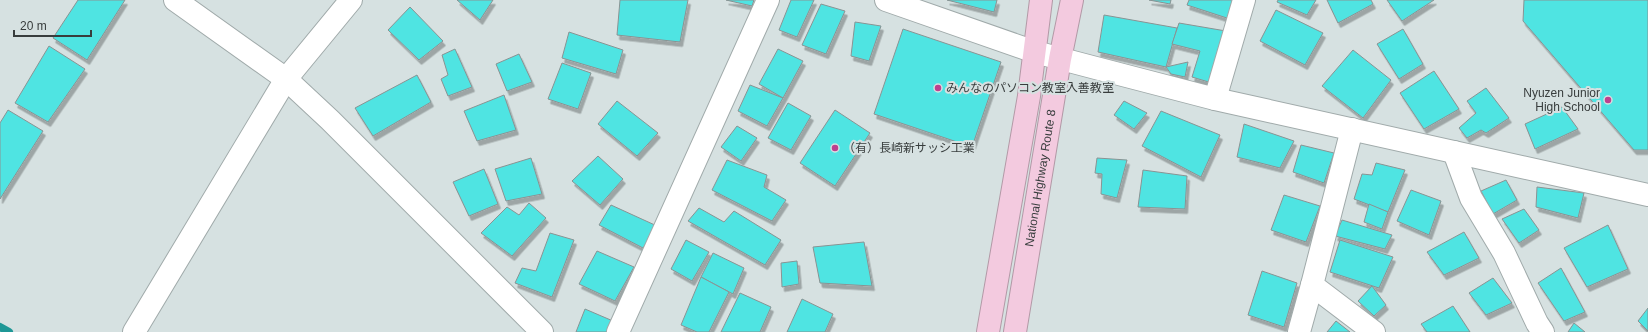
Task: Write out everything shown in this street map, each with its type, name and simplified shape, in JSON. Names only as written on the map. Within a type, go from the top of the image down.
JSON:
[{"type":"highway","name":"National Highway Route 8","points":[[988,332],[1035,52],[1041,0]]},
{"type":"highway","name":"National Highway Route 8","points":[[1015,332],[1060,59],[1072,0]]},
{"type":"street","points":[[175,0],[286,78],[542,332]]},
{"type":"street","points":[[134,332],[286,78],[351,0]]},
{"type":"street","points":[[618,332],[768,0]]},
{"type":"street","points":[[886,0],[1035,52],[1215,99],[1648,195]]},
{"type":"street","points":[[1215,99],[1244,0]]},
{"type":"street","points":[[1299,332],[1352,129]]},
{"type":"street","points":[[1454,152],[1471,198],[1504,253],[1537,323],[1543,332]]},
{"type":"street","points":[[1312,285],[1374,332]]},
{"type":"building","points":[[78,0],[125,0],[87,60],[53,38]]},
{"type":"building","points":[[457,0],[493,0],[480,20]]},
{"type":"building","points":[[620,0],[688,0],[680,42],[617,35]]},
{"type":"building","points":[[726,0],[754,0],[752,6]]},
{"type":"building","points":[[791,0],[814,0],[797,37],[779,30]]},
{"type":"building","points":[[947,0],[997,0],[994,12]]},
{"type":"building","points":[[1149,0],[1171,0],[1170,4]]},
{"type":"building","points":[[1189,0],[1236,0],[1230,19],[1187,5]]},
{"type":"building","points":[[1278,0],[1316,0],[1307,15],[1277,2]]},
{"type":"building","points":[[1327,0],[1371,0],[1373,4],[1338,23]]},
{"type":"building","points":[[1387,0],[1434,0],[1402,21]]},
{"type":"building","name":"Nyuzen Junior High School","points":[[1524,0],[1648,0],[1648,150],[1634,150],[1523,21]]},
{"type":"building","points":[[821,4],[845,11],[826,54],[802,45]]},
{"type":"building","points":[[410,7],[443,41],[419,60],[388,30]]},
{"type":"building","points":[[1276,10],[1323,33],[1305,65],[1260,41]]},
{"type":"building","points":[[1104,15],[1177,28],[1166,67],[1098,52]]},
{"type":"building","points":[[855,22],[881,26],[869,61],[851,56]]},
{"type":"building","points":[[1179,23],[1226,31],[1212,83],[1192,77],[1200,51],[1172,44]]},
{"type":"building","name":"みんなのパソコン教室入善教室","points":[[903,29],[1001,62],[972,147],[874,114]]},
{"type":"building","points":[[1403,29],[1423,64],[1399,79],[1377,44]]},
{"type":"building","points":[[569,32],[623,50],[616,74],[562,58]]},
{"type":"building","points":[[49,46],[85,69],[48,122],[15,103]]},
{"type":"building","points":[[455,49],[472,87],[448,96],[441,79],[448,75],[442,55]]},
{"type":"building","points":[[778,49],[803,61],[783,98],[759,84]]},
{"type":"building","points":[[1353,50],[1391,80],[1363,118],[1322,86]]},
{"type":"building","points":[[519,54],[532,82],[507,91],[496,64]]},
{"type":"building","points":[[1188,62],[1185,77],[1171,74],[1166,67]]},
{"type":"building","points":[[562,63],[591,73],[578,109],[548,99]]},
{"type":"building","points":[[1434,71],[1459,109],[1424,129],[1400,93]]},
{"type":"building","points":[[417,75],[431,102],[373,136],[355,108]]},
{"type":"building","points":[[750,85],[783,98],[767,126],[738,111]]},
{"type":"building","points":[[1486,88],[1509,118],[1486,133],[1481,130],[1467,138],[1459,128],[1476,113],[1467,101]]},
{"type":"building","points":[[504,95],[516,130],[477,141],[464,111]]},
{"type":"building","points":[[617,101],[658,133],[637,156],[598,124]]},
{"type":"building","points":[[1124,101],[1147,113],[1134,129],[1114,115]]},
{"type":"building","points":[[788,103],[811,116],[791,150],[768,138]]},
{"type":"building","points":[[1562,107],[1578,129],[1535,149],[1525,124]]},
{"type":"building","points":[[8,110],[43,131],[0,199],[0,123]]},
{"type":"building","name":"（有）長崎新サッシ工業","points":[[835,110],[870,133],[835,186],[800,163]]},
{"type":"building","points":[[1161,111],[1220,135],[1201,177],[1142,146]]},
{"type":"building","points":[[1244,124],[1294,141],[1280,168],[1237,157]]},
{"type":"building","points":[[737,126],[757,138],[741,161],[721,147]]},
{"type":"building","points":[[1301,145],[1334,153],[1324,183],[1293,172]]},
{"type":"building","points":[[598,156],[623,179],[600,205],[572,181]]},
{"type":"building","points":[[531,158],[542,194],[506,201],[495,169]]},
{"type":"building","points":[[1097,158],[1127,160],[1117,198],[1101,194],[1102,174],[1095,173]]},
{"type":"building","points":[[727,160],[767,175],[764,187],[786,200],[772,221],[712,190]]},
{"type":"building","points":[[1376,163],[1405,170],[1388,212],[1354,199],[1362,174],[1372,175]]},
{"type":"building","points":[[484,169],[498,204],[469,216],[453,182]]},
{"type":"building","points":[[1143,170],[1187,176],[1185,209],[1138,207]]},
{"type":"building","points":[[1506,180],[1517,200],[1493,214],[1481,191]]},
{"type":"building","points":[[1537,187],[1584,193],[1578,218],[1536,207]]},
{"type":"building","points":[[1411,190],[1441,201],[1429,235],[1397,221]]},
{"type":"building","points":[[1284,195],[1320,206],[1306,242],[1271,230]]},
{"type":"building","points":[[529,203],[546,218],[512,256],[481,233],[507,207],[519,215]]},
{"type":"building","points":[[1369,204],[1388,212],[1382,229],[1364,222]]},
{"type":"building","points":[[611,205],[657,226],[643,248],[599,225]]},
{"type":"building","points":[[699,208],[724,222],[734,211],[781,240],[765,265],[688,221]]},
{"type":"building","points":[[1524,209],[1539,230],[1519,243],[1502,219]]},
{"type":"building","points":[[1342,220],[1392,235],[1385,249],[1335,236]]},
{"type":"building","points":[[1608,225],[1628,269],[1587,287],[1564,248]]},
{"type":"building","points":[[1464,232],[1479,258],[1444,275],[1427,252]]},
{"type":"building","points":[[550,233],[574,240],[552,297],[515,283],[522,268],[536,271]]},
{"type":"building","points":[[686,240],[709,252],[692,281],[671,269]]},
{"type":"building","points":[[1340,240],[1393,257],[1379,288],[1330,272]]},
{"type":"building","points":[[864,242],[872,286],[820,283],[813,247]]},
{"type":"building","points":[[597,251],[634,267],[615,301],[579,284]]},
{"type":"building","points":[[713,253],[744,268],[733,294],[701,277]]},
{"type":"building","points":[[797,261],[799,284],[782,287],[781,263]]},
{"type":"building","points":[[1561,268],[1585,312],[1564,321],[1538,283]]},
{"type":"building","points":[[1262,271],[1297,283],[1284,327],[1248,315]]},
{"type":"building","points":[[701,277],[729,292],[709,332],[697,332],[681,325]]},
{"type":"building","points":[[1493,278],[1512,303],[1486,315],[1469,293]]},
{"type":"building","points":[[1372,286],[1386,305],[1374,316],[1358,301]]},
{"type":"building","points":[[740,293],[771,307],[760,332],[721,332]]},
{"type":"building","points":[[802,299],[833,314],[825,332],[787,332]]},
{"type":"building","points":[[1453,306],[1470,332],[1427,332],[1421,324]]},
{"type":"building","points":[[1648,308],[1648,331],[1638,321]]},
{"type":"building","points":[[585,309],[613,321],[608,332],[576,332]]},
{"type":"building","points":[[1336,321],[1350,332],[1327,332]]},
{"type":"building","points":[[1574,323],[1585,332],[1568,332]]},
{"type":"waterway","points":[[0,327],[9,332]]},
{"type":"place","name":"みんなのパソコン教室入善教室","points":[[938,88]]},
{"type":"place","name":"Nyuzen Junior High School","points":[[1608,100]]},
{"type":"place","name":"（有）長崎新サッシ工業","points":[[835,148]]}]
